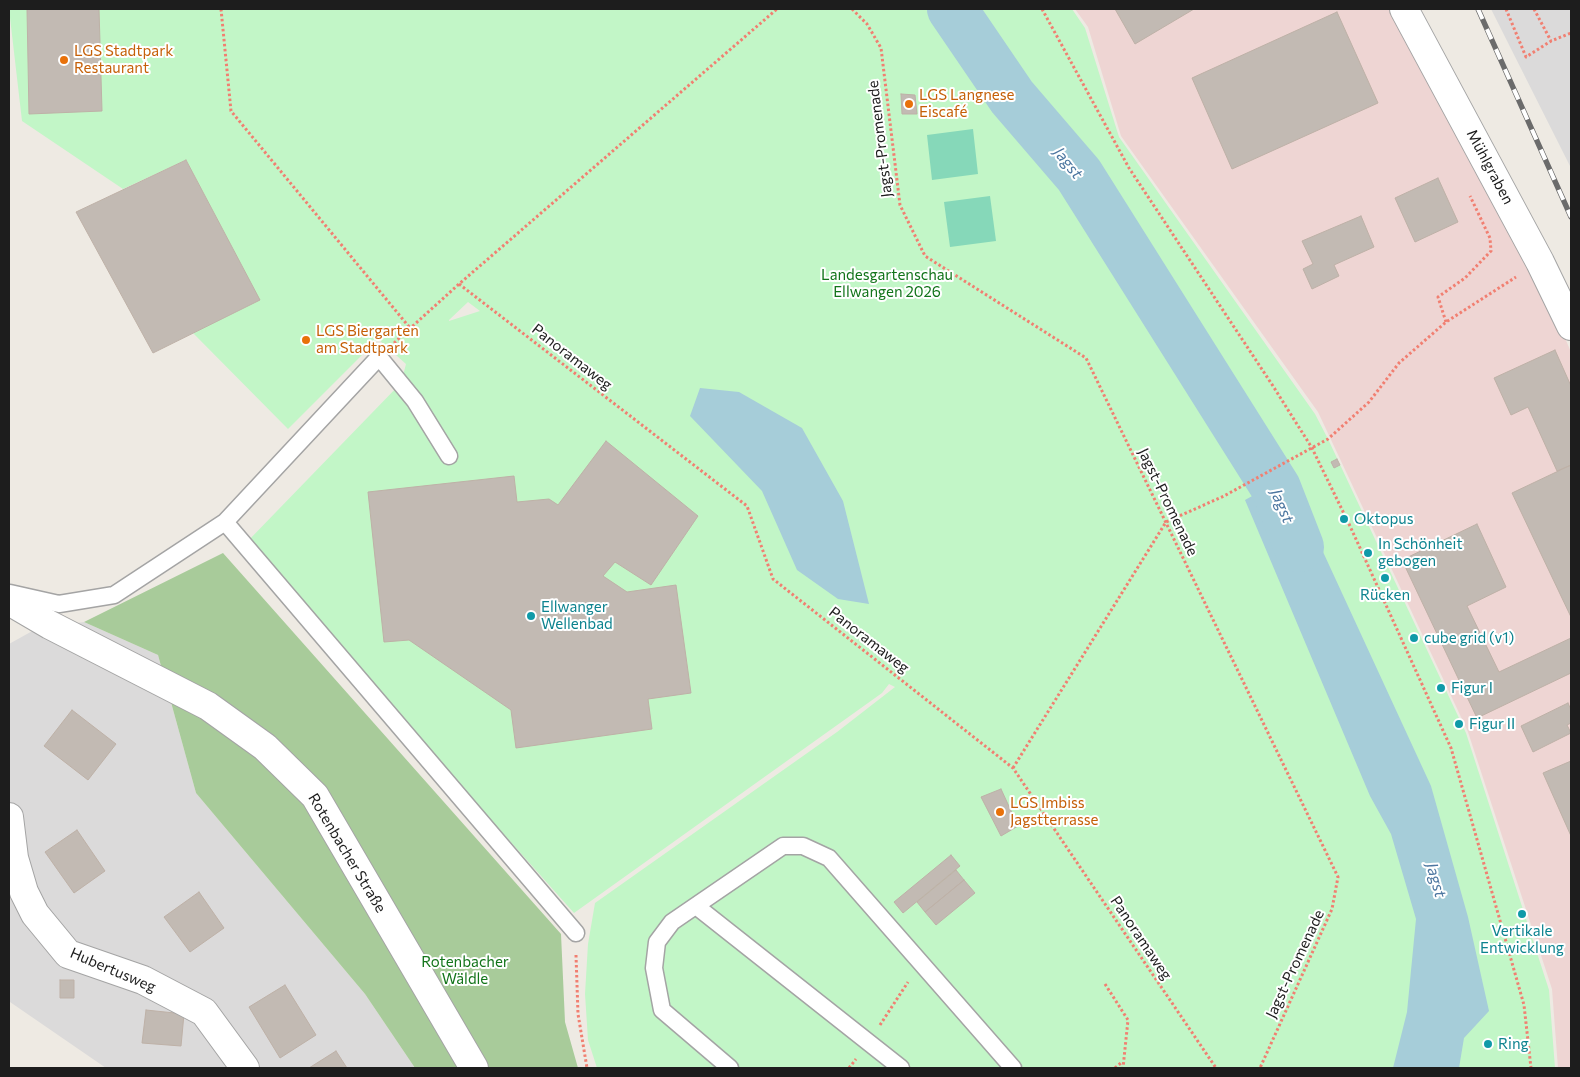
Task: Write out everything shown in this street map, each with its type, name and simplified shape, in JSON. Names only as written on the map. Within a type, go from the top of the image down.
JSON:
[{"type":"street","name":"Mühlgraben","points":[[1404,9],[1540,262],[1571,326]]},
{"type":"street","name":"Rotenbacher Straße","points":[[9,601],[50,625],[208,706],[265,747],[315,796],[474,1068]]},
{"type":"street","name":"Hubertusweg","points":[[9,817],[14,858],[24,892],[35,914],[68,954],[142,980],[204,1012],[245,1068]]},
{"type":"lane","points":[[9,593],[59,604],[114,595],[225,522],[379,358],[416,402],[449,456]]},
{"type":"lane","points":[[225,522],[576,933]]},
{"type":"lane","points":[[730,1068],[662,1010],[654,968],[657,942],[672,922],[783,846],[803,846],[829,858],[1012,1068]]},
{"type":"lane","points":[[696,906],[901,1068]]},
{"type":"path","points":[[221,9],[231,111],[410,328]]},
{"type":"path","points":[[379,358],[459,284],[777,9]]},
{"type":"path","name":"Jagst-Promenade","points":[[852,9],[867,24],[880,48],[900,205],[925,256],[1086,358],[1338,877],[1332,909],[1260,1068]]},
{"type":"path","points":[[1042,9],[1129,168],[1312,448],[1350,526],[1452,748],[1524,1005],[1531,1068]]},
{"type":"path","points":[[1506,9],[1526,57],[1551,41],[1571,33]]},
{"type":"path","points":[[1534,9],[1551,41]]},
{"type":"path","points":[[1446,322],[1438,298],[1465,278],[1491,251],[1490,238],[1469,193]]},
{"type":"path","points":[[1013,768],[1166,522],[1224,496],[1328,439],[1368,402],[1399,363],[1446,322],[1540,262]]},
{"type":"path","name":"Panoramaweg","points":[[459,284],[747,506],[772,579],[1013,768],[1216,1068]]},
{"type":"path","points":[[576,933],[578,1014],[587,1068]]},
{"type":"path","points":[[849,1068],[868,1043],[921,963]]},
{"type":"path","points":[[1105,984],[1128,1020],[1122,1062],[1123,1068]]},
{"type":"path","points":[[1115,1068],[1122,1062]]},
{"type":"shaded area","points":[[1075,9],[1394,9],[1538,276],[1571,352],[1571,1068],[1558,1068],[1552,989],[1468,732],[1318,412],[1121,136],[1088,27]]},
{"type":"shaded area","points":[[1491,9],[1571,9],[1571,168]]},
{"type":"shaded area","points":[[84,622],[158,655],[196,793],[365,994],[415,1068],[106,1068],[10,1002],[9,644],[36,629]]},
{"type":"green space","name":"Landesgartenschau Ellwangen 2026","points":[[9,9],[1072,9],[1085,28],[1119,137],[1315,414],[1466,733],[1549,990],[1555,1068],[597,1068],[588,1040],[585,994],[588,944],[595,903],[837,732],[895,687],[889,684],[882,693],[574,913],[245,544],[401,383],[406,364],[378,339],[288,429],[193,333],[259,300],[186,160],[123,189],[22,121]],"holes":[[[468,302],[480,311],[449,321]]]},
{"type":"green space","points":[[973,129],[978,174],[932,180],[927,135]]},
{"type":"green space","points":[[990,196],[996,241],[950,247],[944,202]]},
{"type":"green space","name":"Rotenbacher Wäldle","points":[[223,553],[561,934],[565,1022],[578,1068],[415,1068],[365,994],[196,793],[158,655],[84,622]]},
{"type":"water","points":[[700,388],[739,392],[802,428],[843,501],[869,604],[838,599],[797,570],[762,491],[690,416]]},
{"type":"water","points":[[1288,476],[1431,786],[1468,917],[1489,1011],[1464,1038],[1459,1068],[1393,1068],[1407,1012],[1416,919],[1391,834],[1370,796],[1245,500]]},
{"type":"building","name":"LGS Stadtpark Restaurant","points":[[27,9],[99,9],[102,111],[29,114]]},
{"type":"building","points":[[1115,9],[1194,9],[1135,44]]},
{"type":"building","points":[[1337,12],[1378,103],[1232,169],[1192,78]]},
{"type":"building","name":"LGS Langnese Eiscafé","points":[[901,94],[915,95],[917,114],[902,114]]},
{"type":"building","points":[[186,160],[260,300],[153,353],[76,212]]},
{"type":"building","points":[[1438,178],[1458,222],[1415,242],[1395,198]]},
{"type":"building","points":[[1361,216],[1374,247],[1334,265],[1339,276],[1312,289],[1303,269],[1313,264],[1302,241]]},
{"type":"building","points":[[1555,350],[1571,386],[1571,465],[1557,471],[1528,407],[1511,415],[1494,378]]},
{"type":"building","name":"Ellwanger Wellenbad","points":[[606,441],[698,516],[651,585],[615,562],[603,576],[627,592],[676,585],[691,693],[648,699],[652,729],[516,748],[511,710],[409,640],[384,642],[368,492],[514,476],[517,502],[549,499],[558,505]]},
{"type":"building","points":[[1337,459],[1340,465],[1334,468],[1331,462]]},
{"type":"building","points":[[1571,465],[1571,617],[1512,493]]},
{"type":"building","points":[[1477,524],[1506,587],[1467,606],[1499,672],[1571,638],[1571,673],[1477,718],[1402,560]]},
{"type":"building","points":[[1568,703],[1571,710],[1571,723],[1567,725],[1571,733],[1533,752],[1521,726]]},
{"type":"building","points":[[72,710],[116,744],[88,780],[44,746]]},
{"type":"building","points":[[1571,761],[1571,836],[1543,773]]},
{"type":"building","name":"LGS Imbiss Jagstterrasse","points":[[1001,789],[1018,826],[1001,836],[981,797]]},
{"type":"building","points":[[77,830],[105,871],[74,893],[45,852]]},
{"type":"building","points":[[951,855],[960,866],[903,913],[894,902]]},
{"type":"building","points":[[956,870],[964,880],[925,912],[917,902]]},
{"type":"building","points":[[964,880],[975,893],[936,925],[925,912]]},
{"type":"building","points":[[199,892],[224,928],[190,952],[164,917]]},
{"type":"building","points":[[60,980],[74,980],[74,998],[60,998]]},
{"type":"building","points":[[285,985],[316,1035],[280,1058],[249,1007]]},
{"type":"building","points":[[146,1010],[184,1014],[181,1046],[142,1043]]},
{"type":"building","points":[[336,1051],[347,1068],[309,1068]]},
{"type":"waterway","name":"Jagst","points":[[952,9],[1012,97],[1079,175],[1276,488],[1299,547]]},
{"type":"railway","points":[[1478,9],[1571,217]]},
{"type":"place","name":"LGS Stadtpark Restaurant","points":[[64,60]]},
{"type":"place","name":"LGS Langnese Eiscafé","points":[[909,104]]},
{"type":"place","name":"LGS Biergarten am Stadtpark","points":[[306,340]]},
{"type":"place","name":"Oktopus","points":[[1344,519]]},
{"type":"place","name":"In Schönheit gebogen","points":[[1368,553]]},
{"type":"place","name":"Rücken","points":[[1385,578]]},
{"type":"place","name":"Ellwanger Wellenbad","points":[[531,616]]},
{"type":"place","name":"cube grid (v1)","points":[[1414,638]]},
{"type":"place","name":"Figur I","points":[[1441,688]]},
{"type":"place","name":"Figur II","points":[[1459,724]]},
{"type":"place","name":"LGS Imbiss Jagstterrasse","points":[[1000,812]]},
{"type":"place","name":"Vertikale Entwicklung","points":[[1522,914]]},
{"type":"place","name":"Ring","points":[[1488,1044]]}]
